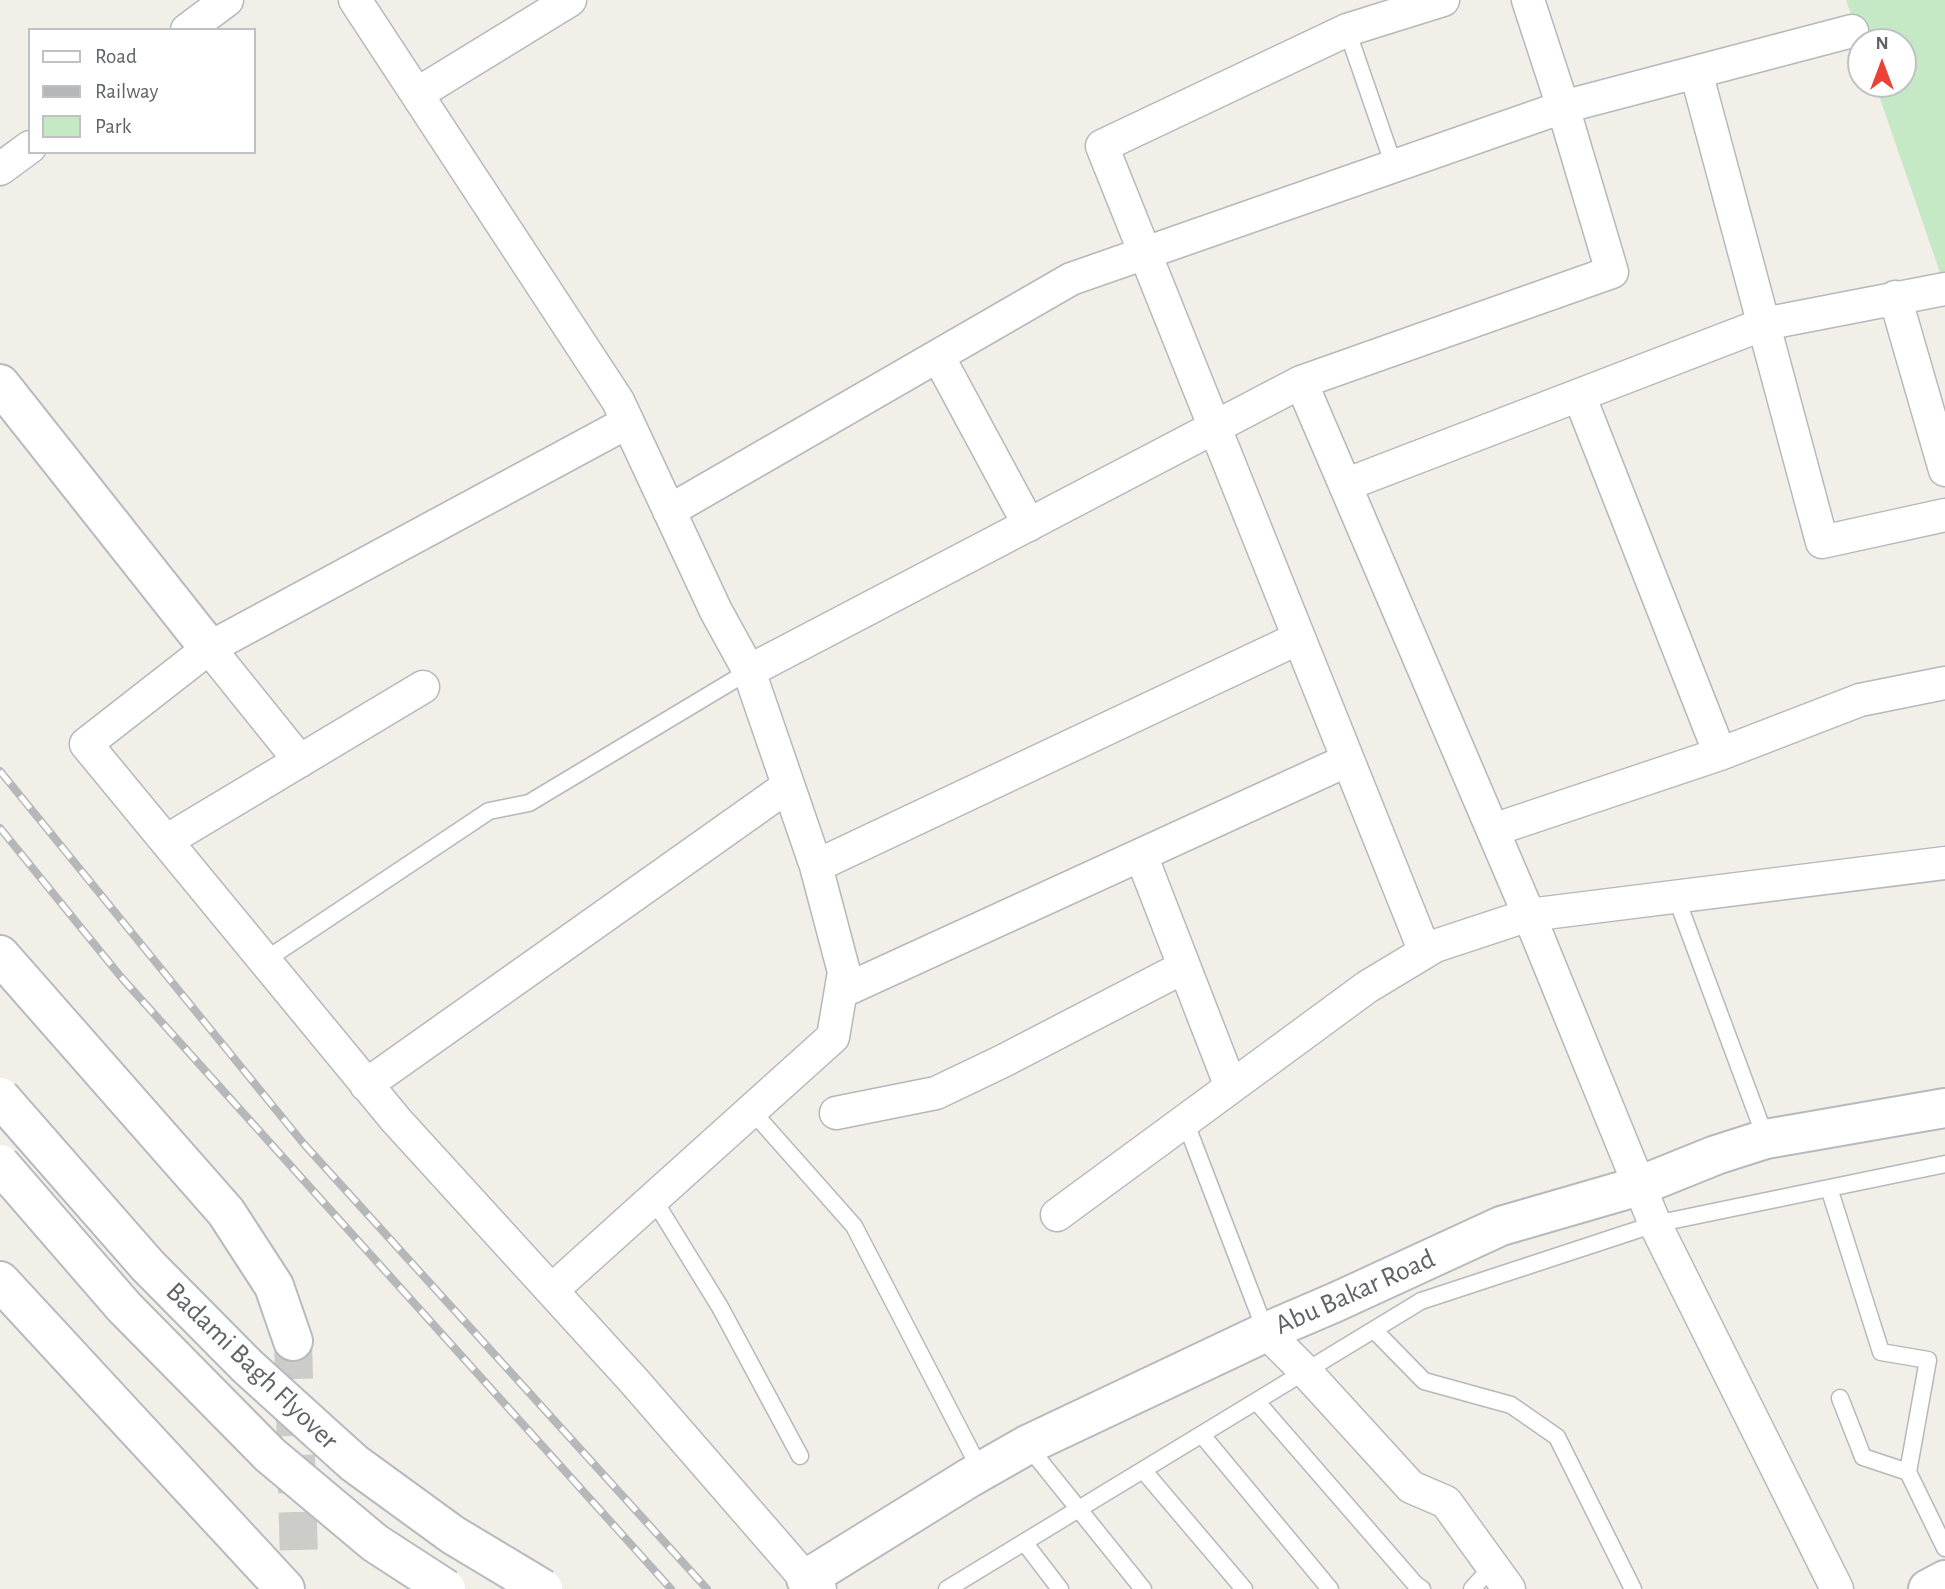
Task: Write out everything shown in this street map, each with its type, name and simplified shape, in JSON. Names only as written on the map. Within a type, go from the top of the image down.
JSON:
[{"type":"main road","points":[[0,384],[209,648]]},
{"type":"main road","points":[[0,955],[226,1212],[274,1286],[293,1341]]},
{"type":"main road","name":"Badami Bagh Flyover","points":[[0,1097],[148,1266],[247,1366],[354,1463],[453,1535],[543,1589]]},
{"type":"main road","name":"Abu Bakar Road","points":[[813,1584],[981,1471],[1027,1445],[1266,1332],[1501,1226],[1639,1186],[1716,1155],[1766,1139],[1945,1108]]},
{"type":"main road","name":"Badami Bagh Flyover","points":[[0,1164],[124,1307],[270,1455],[376,1543],[446,1589]]},
{"type":"main road","points":[[0,1281],[295,1579]]},
{"type":"main road","points":[[1928,1589],[1945,1580]]},
{"type":"street","points":[[190,28],[227,0]]},
{"type":"street","points":[[355,0],[618,401],[716,611],[750,671],[816,866],[844,971],[833,1037],[552,1290]]},
{"type":"street","points":[[417,94],[570,0]]},
{"type":"street","points":[[1425,951],[1102,146],[1347,30],[1443,0]]},
{"type":"street","points":[[750,671],[1301,382],[1612,272],[1528,0]]},
{"type":"street","points":[[669,511],[1071,279],[1563,107],[1847,32]]},
{"type":"street","points":[[1696,72],[1822,542],[1945,515]]},
{"type":"street","points":[[0,169],[28,148]]},
{"type":"street","points":[[1345,485],[1764,324],[1945,289]]},
{"type":"street","points":[[1895,297],[1945,470]]},
{"type":"street","points":[[937,356],[1030,524]]},
{"type":"street","points":[[1301,382],[1529,915],[1655,1224],[1837,1589]]},
{"type":"street","points":[[1579,395],[1720,754]]},
{"type":"street","points":[[628,422],[209,648],[86,744],[366,1085],[643,1391],[813,1584]]},
{"type":"street","points":[[816,866],[1299,638]]},
{"type":"street","points":[[209,648],[300,761]]},
{"type":"street","points":[[1493,830],[1720,754],[1860,700],[1945,683]]},
{"type":"street","points":[[166,841],[423,687]]},
{"type":"street","points":[[841,992],[1348,760]]},
{"type":"street","points":[[366,1085],[788,786]]},
{"type":"street","points":[[1141,855],[1231,1087]]},
{"type":"street","points":[[1057,1215],[1367,987],[1435,946],[1529,915],[1945,863]]},
{"type":"street","points":[[836,1113],[936,1093],[1184,967]]},
{"type":"street","points":[[1266,1332],[1411,1486],[1446,1502],[1501,1577]]},
{"type":"lane","points":[[1347,30],[1394,166]]},
{"type":"lane","points":[[264,961],[489,811],[529,803],[750,671]]},
{"type":"lane","points":[[1676,897],[1766,1139]]},
{"type":"lane","points":[[752,1111],[854,1226],[981,1471]]},
{"type":"lane","points":[[1185,1121],[1266,1332]]},
{"type":"lane","points":[[947,1589],[1421,1301],[1655,1224],[1944,1166]]},
{"type":"lane","points":[[1829,1188],[1881,1352],[1928,1360],[1908,1472],[1945,1548]]},
{"type":"lane","points":[[654,1200],[720,1307],[800,1456]]},
{"type":"lane","points":[[1374,1331],[1424,1381],[1511,1405],[1557,1437],[1633,1589]]},
{"type":"lane","points":[[1840,1398],[1863,1457],[1908,1472]]},
{"type":"lane","points":[[1257,1402],[1422,1589]]},
{"type":"lane","points":[[1202,1435],[1330,1589]]},
{"type":"lane","points":[[1027,1445],[1143,1589]]},
{"type":"lane","points":[[1143,1470],[1244,1589]]},
{"type":"lane","points":[[1024,1542],[1060,1589]]},
{"type":"lane","points":[[1472,1589],[1501,1577]]},
{"type":"green space","points":[[1846,0],[1945,0],[1945,287],[1880,98],[1917,98],[1917,28],[1856,28]]},
{"type":"tunnel","points":[[293,1341],[299,1560]]},
{"type":"railway","points":[[0,771],[303,1143],[707,1589]]},
{"type":"railway","points":[[0,828],[121,977],[671,1589]]}]
